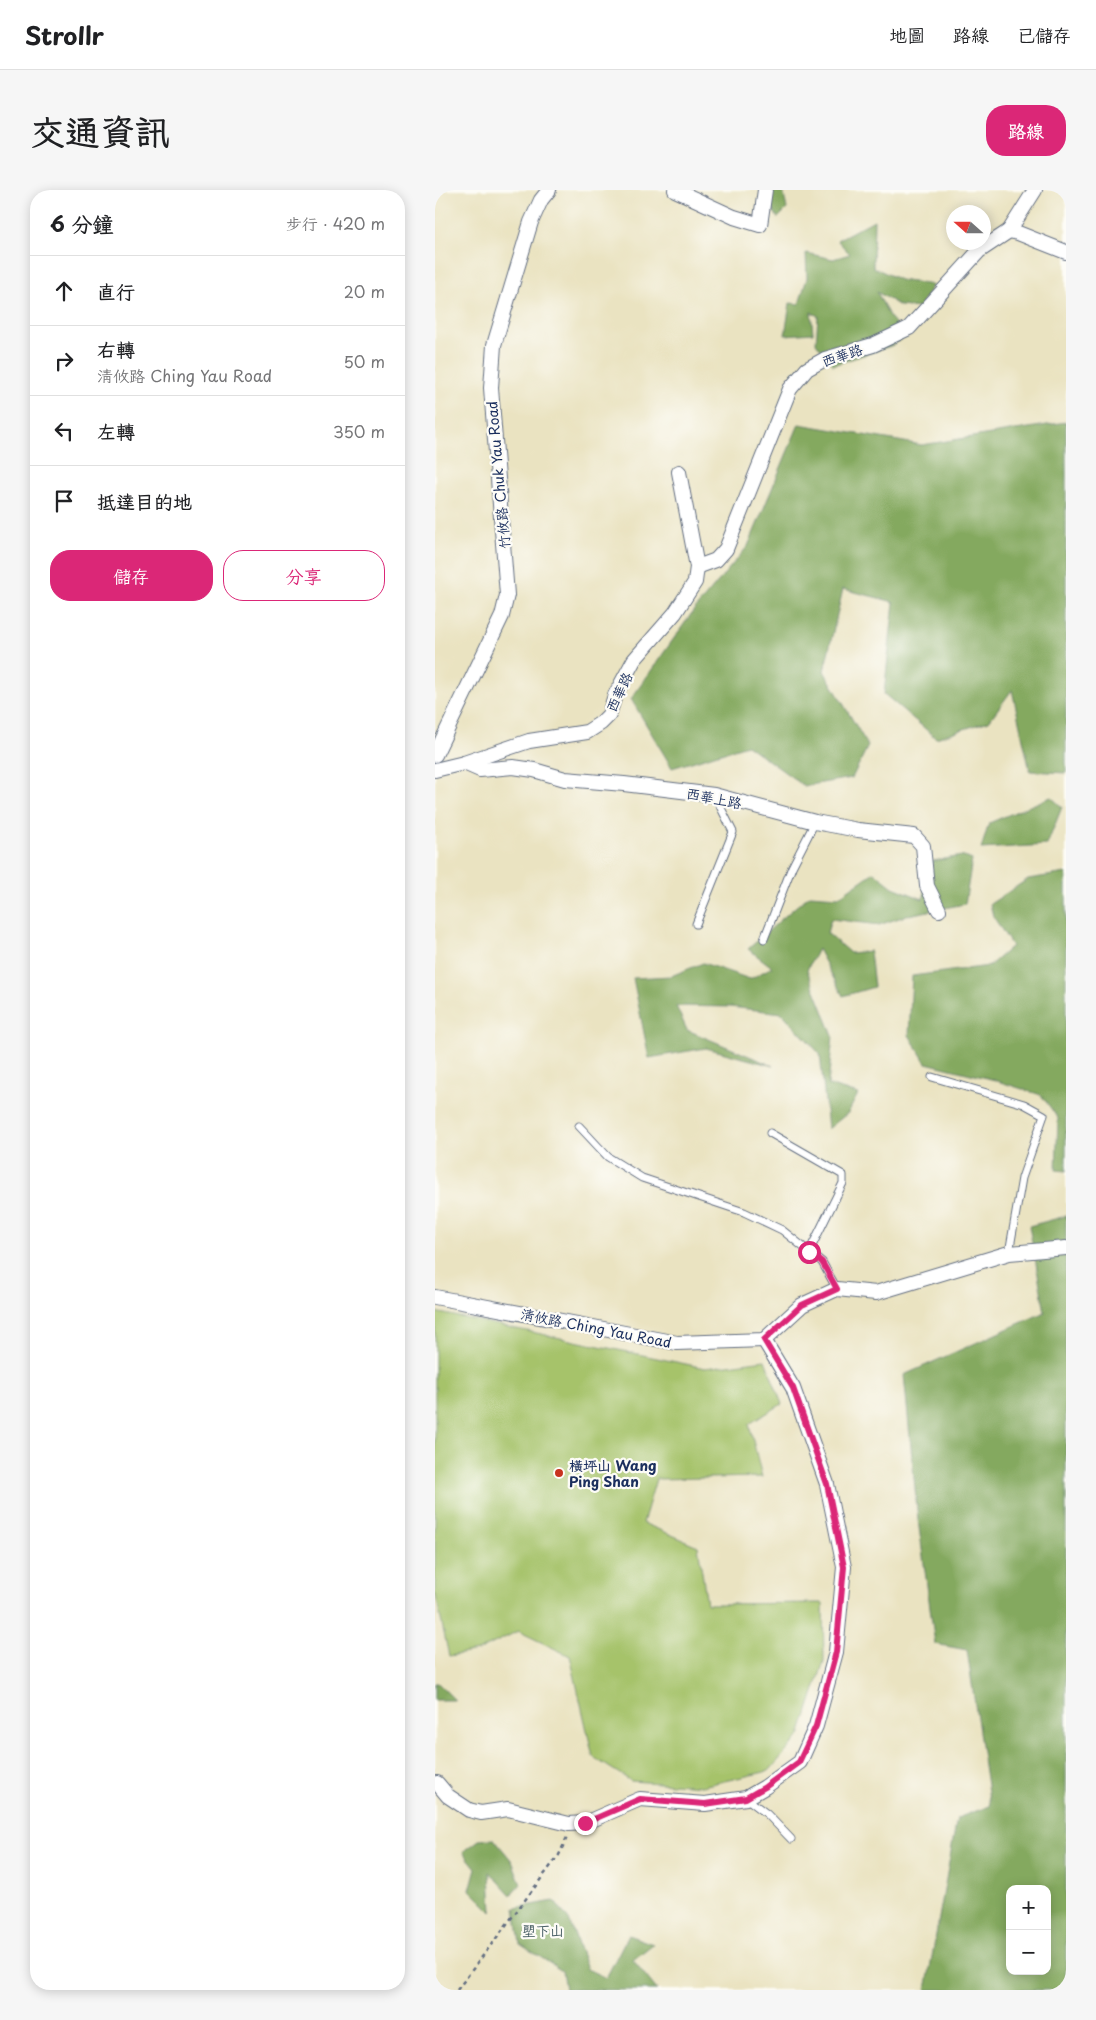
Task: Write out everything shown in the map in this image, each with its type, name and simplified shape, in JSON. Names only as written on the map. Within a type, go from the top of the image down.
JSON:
[{"type":"street","name":"竹攸路 Chuk Yau Road","points":[[435,755],[502,616],[507,595],[491,388],[494,354],[531,222],[541,200],[549,190]]},
{"type":"street","points":[[675,190],[734,217],[760,225],[765,190]]},
{"type":"street","points":[[1035,190],[1009,231],[1018,232],[1066,252]]},
{"type":"street","name":"西華路","points":[[697,566],[716,560],[726,549],[790,389],[807,369],[825,359],[873,345],[909,328],[979,251],[1009,231]]},
{"type":"street","name":"西華路","points":[[465,763],[529,741],[587,732],[609,715],[615,695],[634,660],[675,613],[695,582],[697,566],[679,472]]},
{"type":"street","name":"西華上路","points":[[435,770],[465,763],[480,770],[513,767],[534,770],[565,779],[715,795],[815,822],[858,830],[914,836],[923,846],[927,886],[939,910]]},
{"type":"street","points":[[437,1783],[448,1796],[469,1810],[481,1813],[508,1809],[569,1824],[592,1820],[640,1799],[705,1804],[746,1798],[765,1787],[799,1762],[816,1726],[836,1652],[844,1567],[827,1484],[793,1388],[764,1340],[802,1305],[837,1289],[876,1293],[1009,1253],[1066,1248]]},
{"type":"street","name":"清攸路 Ching Yau Road","points":[[435,1296],[677,1344],[764,1340]]},
{"type":"lane","points":[[695,924],[733,832],[715,795]]},
{"type":"lane","points":[[764,938],[792,867],[815,822]]},
{"type":"lane","points":[[932,1076],[1024,1104],[1044,1114],[1022,1178],[1009,1253]]},
{"type":"lane","points":[[579,1126],[608,1158],[642,1178],[745,1212],[782,1230],[822,1262],[837,1289]]},
{"type":"lane","points":[[770,1133],[843,1175],[843,1184],[809,1252]]},
{"type":"lane","points":[[746,1798],[767,1814],[791,1839]]},
{"type":"path","points":[[457,1990],[559,1855],[567,1840],[569,1824]]},
{"type":"green space","points":[[766,190],[783,190],[787,209],[778,218],[763,195]]},
{"type":"green space","points":[[874,220],[873,267],[900,280],[933,285],[919,308],[900,306],[877,292],[889,316],[906,336],[891,346],[833,365],[816,343],[818,316],[811,312],[813,333],[785,335],[790,303],[799,304],[807,278],[806,253],[833,259],[850,254],[837,240]]},
{"type":"green space","points":[[1066,422],[1066,773],[1030,771],[1012,690],[989,721],[936,738],[884,694],[894,602],[843,589],[824,671],[868,746],[852,778],[804,786],[747,745],[672,768],[631,699],[694,610],[748,546],[799,424],[922,445]]},
{"type":"green space","points":[[1051,797],[1062,807],[1047,845],[981,849],[989,823]]},
{"type":"green space","points":[[962,856],[972,860],[965,904],[908,915],[879,925],[831,919],[827,933],[850,953],[870,951],[874,987],[843,996],[818,949],[807,970],[833,1036],[828,1085],[858,1094],[848,1113],[828,1129],[820,1054],[782,1013],[730,1007],[676,1006],[687,1030],[773,1066],[706,1048],[649,1058],[633,978],[671,976],[703,963],[750,979],[772,967],[748,949],[810,895],[838,897],[874,872],[893,887],[923,899],[933,861]]},
{"type":"green space","points":[[1066,873],[1066,1171],[1056,1170],[1058,1118],[1041,1095],[991,1079],[926,1063],[909,1035],[912,976],[989,966],[1012,946],[993,916],[990,904],[1028,879]]},
{"type":"green space","points":[[1066,1216],[1066,1990],[926,1990],[957,1818],[990,1806],[967,1650],[935,1644],[918,1520],[904,1375],[1045,1312],[1029,1226]]},
{"type":"green space","points":[[435,1312],[705,1368],[765,1360],[782,1404],[749,1424],[762,1477],[656,1479],[643,1523],[698,1546],[707,1604],[823,1603],[824,1661],[800,1736],[769,1771],[702,1786],[631,1781],[593,1757],[570,1656],[518,1631],[478,1651],[449,1656],[435,1592]]},
{"type":"green space","points":[[435,1683],[438,1683],[455,1700],[435,1700]]},
{"type":"green space","points":[[494,1839],[512,1861],[521,1884],[511,1895],[490,1872],[492,1912],[470,1890],[476,1868],[463,1852],[479,1840]]},
{"type":"green space","name":"塱下山","points":[[554,1901],[569,1920],[587,1969],[606,1978],[628,1935],[653,1944],[633,1960],[657,1990],[565,1990],[562,1971],[520,1944],[515,1908]]},
{"type":"place","name":"橫坪山 Wang Ping Shan","points":[[559,1473]]},
{"type":"route","points":[[585,1823],[640,1799],[705,1804],[746,1798],[765,1787],[799,1762],[816,1726],[836,1652],[844,1567],[827,1484],[793,1388],[764,1340],[802,1305],[837,1289],[822,1262],[809,1252]]}]
